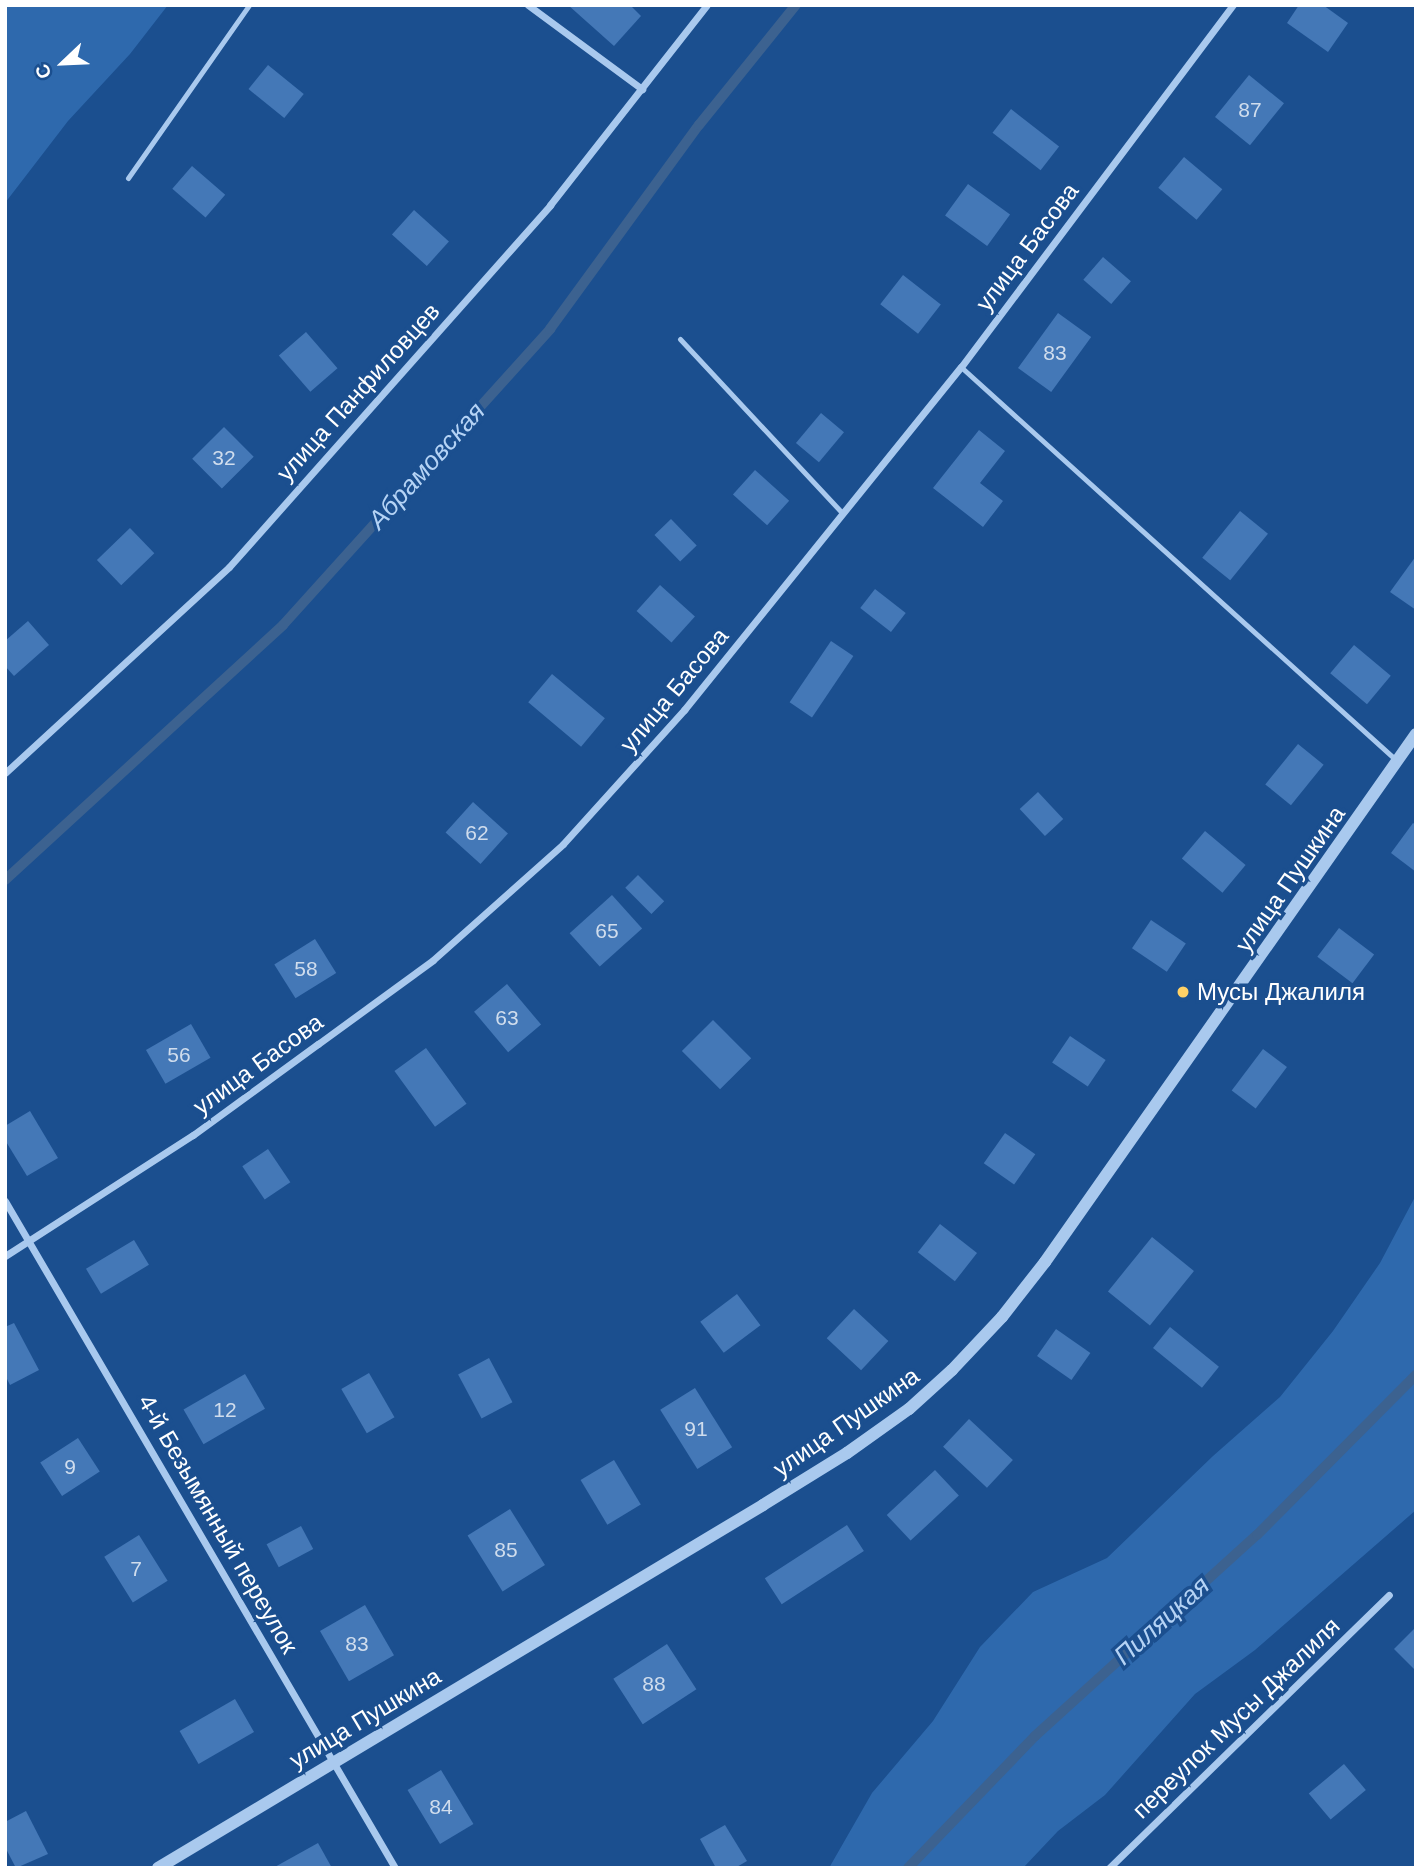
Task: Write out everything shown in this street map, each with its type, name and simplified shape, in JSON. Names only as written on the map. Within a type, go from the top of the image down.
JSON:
[{"type":"street","points":[[528,5],[642,89]]},
{"type":"street","name":"улица Панфиловцев","points":[[5,773],[229,567],[550,205],[707,5]]},
{"type":"street","name":"улица Басова","points":[[5,1255],[193,1135],[433,960],[507,896],[621,784],[844,514],[961,367],[1233,5]]},
{"type":"street","name":"улица Пушкина","points":[[158,1868],[847,1453],[909,1409],[952,1370],[1002,1317],[1045,1262],[1416,734]]},
{"type":"street","name":"4-й Безымянный переулок","points":[[5,1201],[395,1868]]},
{"type":"street","name":"переулок Мусы Джалиля","points":[[1109,1868],[1389,1595]]},
{"type":"lane","points":[[128,178],[249,5]]},
{"type":"lane","points":[[680,339],[844,514]]},
{"type":"lane","points":[[961,367],[1397,761]]},
{"type":"shaded area","points":[[5,5],[168,5],[130,54],[68,121],[5,203]]},
{"type":"shaded area","points":[[1416,1195],[1416,1510],[1255,1650],[1195,1694],[1105,1795],[1058,1831],[1023,1868],[829,1868],[872,1793],[933,1721],[980,1647],[1033,1592],[1107,1558],[1213,1456],[1280,1397],[1333,1331],[1380,1263]]},
{"type":"building","points":[[568,5],[630,5],[641,16],[614,46]]},
{"type":"building","points":[[1299,5],[1323,5],[1348,23],[1328,52],[1287,23]]},
{"type":"building","points":[[268,65],[304,94],[284,118],[248,89]]},
{"type":"building","points":[[1249,75],[1284,103],[1250,145],[1215,117]]},
{"type":"building","points":[[1011,109],[1059,147],[1041,170],[993,133]]},
{"type":"building","points":[[1184,157],[1222,189],[1197,220],[1158,188]]},
{"type":"building","points":[[192,166],[225,195],[206,218],[172,189]]},
{"type":"building","points":[[968,184],[1010,215],[987,246],[945,216]]},
{"type":"building","points":[[414,210],[449,241],[427,266],[392,235]]},
{"type":"building","points":[[1103,257],[1131,281],[1111,304],[1083,280]]},
{"type":"building","points":[[903,275],[941,305],[918,334],[880,304]]},
{"type":"building","points":[[1058,313],[1091,337],[1051,392],[1018,368]]},
{"type":"building","points":[[306,332],[337,368],[310,392],[279,356]]},
{"type":"building","points":[[821,413],[844,432],[819,462],[796,443]]},
{"type":"building","points":[[224,427],[254,457],[222,489],[192,459]]},
{"type":"building","points":[[979,430],[1005,451],[980,483],[1003,501],[983,527],[933,488]]},
{"type":"building","points":[[755,470],[789,501],[767,525],[733,495]]},
{"type":"building","points":[[1240,511],[1268,534],[1230,580],[1202,558]]},
{"type":"building","points":[[671,519],[697,546],[680,562],[654,535]]},
{"type":"building","points":[[130,528],[154,553],[121,585],[97,560]]},
{"type":"building","points":[[1416,556],[1416,610],[1390,592]]},
{"type":"building","points":[[660,585],[695,616],[672,642],[637,611]]},
{"type":"building","points":[[875,589],[906,613],[891,632],[860,608]]},
{"type":"building","points":[[28,621],[49,645],[14,676],[5,666],[5,641]]},
{"type":"building","points":[[831,641],[853,656],[812,717],[790,702]]},
{"type":"building","points":[[1354,645],[1391,676],[1367,704],[1330,673]]},
{"type":"building","points":[[552,674],[605,718],[581,747],[528,702]]},
{"type":"building","points":[[1298,744],[1324,765],[1291,805],[1265,784]]},
{"type":"building","points":[[1038,792],[1063,819],[1045,836],[1020,809]]},
{"type":"building","points":[[473,802],[508,833],[480,864],[446,832]]},
{"type":"building","points":[[1413,823],[1416,825],[1416,872],[1391,853]]},
{"type":"building","points":[[1205,831],[1246,865],[1222,893],[1182,859]]},
{"type":"building","points":[[638,875],[664,901],[651,914],[625,888]]},
{"type":"building","points":[[612,895],[642,928],[600,967],[570,933]]},
{"type":"building","points":[[1151,920],[1186,943],[1167,972],[1132,948]]},
{"type":"building","points":[[1339,928],[1374,954],[1352,983],[1317,957]]},
{"type":"building","points":[[315,939],[336,973],[295,998],[274,964]]},
{"type":"building","points":[[507,984],[541,1025],[508,1052],[474,1012]]},
{"type":"building","points":[[713,1020],[751,1058],[720,1089],[682,1051]]},
{"type":"building","points":[[191,1024],[210,1058],[165,1084],[146,1050]]},
{"type":"building","points":[[1070,1036],[1106,1060],[1088,1087],[1052,1063]]},
{"type":"building","points":[[426,1048],[467,1104],[435,1127],[394,1071]]},
{"type":"building","points":[[1263,1049],[1287,1067],[1256,1109],[1232,1091]]},
{"type":"building","points":[[30,1111],[58,1158],[27,1176],[5,1140],[5,1126]]},
{"type":"building","points":[[1005,1133],[1035,1154],[1014,1185],[984,1163]]},
{"type":"building","points":[[268,1149],[290,1182],[265,1199],[242,1166]]},
{"type":"building","points":[[940,1224],[977,1253],[955,1281],[918,1252]]},
{"type":"building","points":[[1152,1237],[1194,1271],[1150,1325],[1108,1291]]},
{"type":"building","points":[[134,1240],[149,1265],[101,1294],[86,1269]]},
{"type":"building","points":[[737,1294],[760,1325],[724,1353],[700,1322]]},
{"type":"building","points":[[854,1309],[888,1341],[861,1370],[827,1338]]},
{"type":"building","points":[[14,1323],[39,1370],[10,1385],[5,1375],[5,1327]]},
{"type":"building","points":[[1170,1327],[1219,1367],[1202,1388],[1153,1348]]},
{"type":"building","points":[[1056,1329],[1090,1353],[1071,1380],[1037,1356]]},
{"type":"building","points":[[489,1358],[512,1402],[482,1419],[458,1374]]},
{"type":"building","points":[[369,1373],[394,1417],[367,1433],[341,1389]]},
{"type":"building","points":[[245,1374],[265,1409],[204,1444],[184,1410]]},
{"type":"building","points":[[695,1388],[732,1447],[697,1469],[660,1410]]},
{"type":"building","points":[[969,1419],[1013,1460],[987,1488],[943,1447]]},
{"type":"building","points":[[78,1438],[100,1472],[62,1496],[40,1463]]},
{"type":"building","points":[[614,1460],[641,1505],[607,1525],[581,1480]]},
{"type":"building","points":[[935,1470],[959,1496],[911,1541],[887,1515]]},
{"type":"building","points":[[510,1509],[545,1565],[503,1591],[468,1535]]},
{"type":"building","points":[[847,1525],[864,1551],[782,1604],[765,1578]]},
{"type":"building","points":[[301,1526],[313,1549],[279,1567],[267,1544]]},
{"type":"building","points":[[139,1535],[168,1581],[133,1603],[104,1557]]},
{"type":"building","points":[[365,1605],[394,1655],[349,1681],[320,1631]]},
{"type":"building","points":[[1416,1627],[1416,1671],[1394,1649]]},
{"type":"building","points":[[667,1644],[696,1689],[643,1724],[613,1679]]},
{"type":"building","points":[[235,1699],[254,1732],[199,1764],[180,1731]]},
{"type":"building","points":[[1344,1764],[1366,1790],[1331,1820],[1309,1794]]},
{"type":"building","points":[[441,1770],[473,1824],[440,1844],[408,1790]]},
{"type":"building","points":[[26,1811],[48,1854],[16,1868],[5,1847],[5,1822]]},
{"type":"building","points":[[725,1825],[747,1861],[735,1868],[716,1868],[700,1839]]},
{"type":"building","points":[[318,1843],[332,1868],[273,1868]]},
{"type":"waterway","name":"Абрамовская","points":[[5,880],[283,625],[550,329],[699,125],[796,5]]},
{"type":"waterway","name":"Пиляцкая","points":[[908,1868],[1035,1736],[1257,1535],[1416,1375]]},
{"type":"place","name":"Мусы Джалиля","points":[[1183,992]]}]
